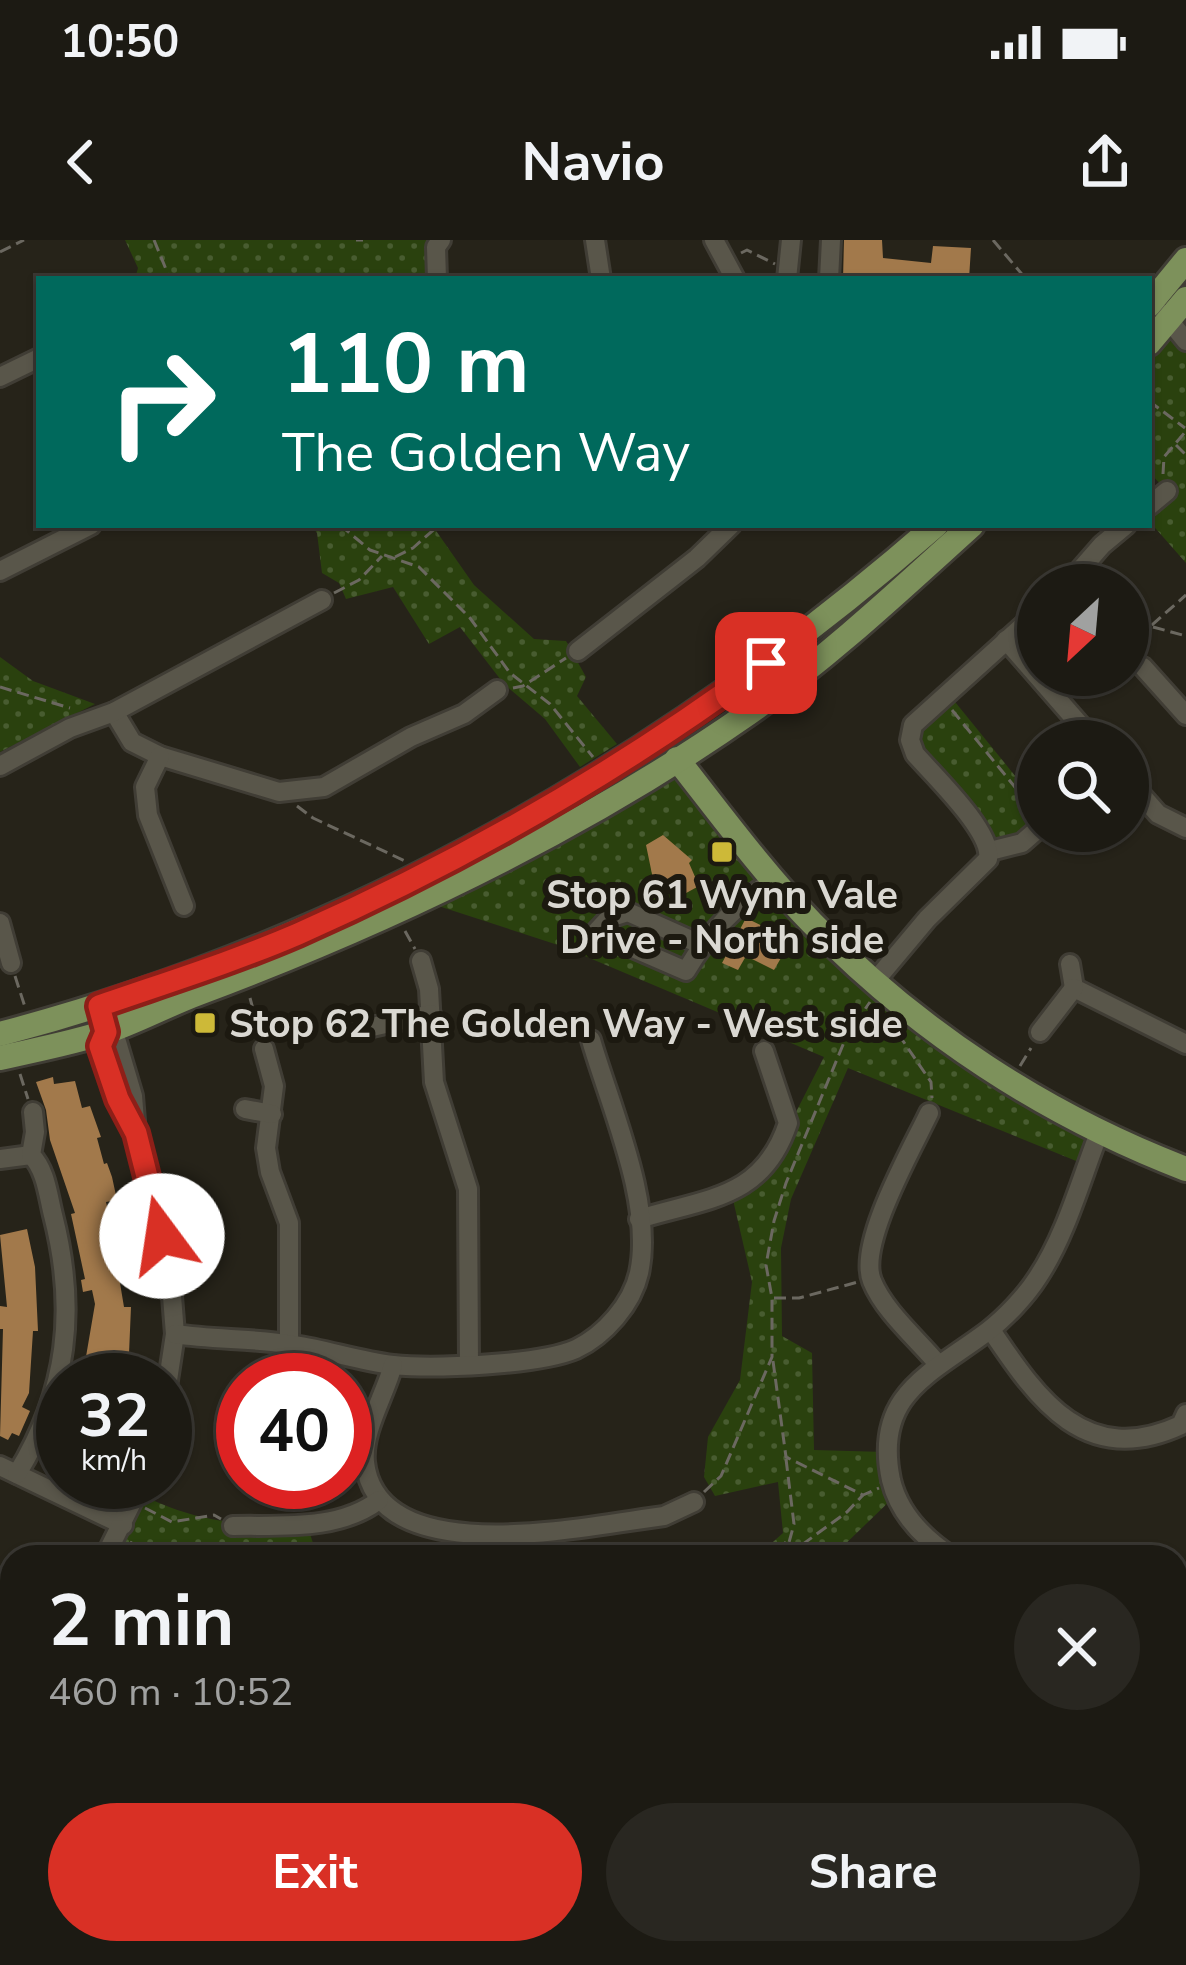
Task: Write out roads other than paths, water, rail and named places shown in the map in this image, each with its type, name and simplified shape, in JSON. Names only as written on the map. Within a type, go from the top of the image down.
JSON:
[{"type":"main road","points":[[1164,312],[1186,260]]},
{"type":"main road","points":[[1164,312],[1186,298]]},
{"type":"main road","points":[[4,1049],[31,1026],[242,956],[456,857],[638,753],[683,722],[827,618],[929,531]]},
{"type":"main road","points":[[4,1049],[106,1032],[395,912],[548,835],[677,759],[792,681],[878,612],[929,531]]},
{"type":"main road","points":[[677,759],[683,722]]},
{"type":"main road","points":[[638,753],[677,759],[814,925],[878,984],[971,1058],[1099,1132],[1186,1169]]},
{"type":"street","points":[[437,276],[436,247],[441,240]]},
{"type":"street","points":[[595,240],[601,276]]},
{"type":"street","points":[[788,272],[791,240]]},
{"type":"street","points":[[829,276],[831,240]]},
{"type":"street","points":[[718,248],[734,276]]},
{"type":"street","points":[[1164,312],[1186,341]]},
{"type":"street","points":[[0,377],[36,359]]},
{"type":"street","points":[[1152,504],[1167,491]]},
{"type":"street","points":[[0,571],[85,528]]},
{"type":"street","points":[[578,651],[728,528]]},
{"type":"street","points":[[1088,564],[1123,528]]},
{"type":"street","points":[[0,766],[322,600]]},
{"type":"street","points":[[878,984],[927,919],[988,859],[990,851],[982,834],[912,747],[913,725],[1017,630]]},
{"type":"street","points":[[1006,640],[1076,720]]},
{"type":"street","points":[[1149,675],[1186,716]]},
{"type":"street","points":[[107,714],[132,742],[160,756],[279,792],[324,788],[411,737],[464,714],[497,690]]},
{"type":"street","points":[[160,756],[145,787],[148,815],[184,906]]},
{"type":"street","points":[[1149,804],[1158,814],[1186,828]]},
{"type":"street","points":[[990,851],[1017,844]]},
{"type":"street","points":[[702,945],[628,912],[610,918],[596,932],[686,970],[743,900],[773,880]]},
{"type":"street","points":[[0,923],[11,963]]},
{"type":"street","points":[[421,962],[431,1014],[434,1082],[468,1189],[469,1364]]},
{"type":"street","points":[[1040,1032],[1074,988],[1070,964]]},
{"type":"street","points":[[1074,988],[1186,1044]]},
{"type":"street","points":[[99,1006],[106,1032],[100,1046],[118,1099],[136,1133],[170,1271],[172,1353]]},
{"type":"street","points":[[372,1027],[431,1014]]},
{"type":"street","points":[[175,1334],[289,1344],[393,1364],[469,1364],[547,1357],[576,1349],[601,1332],[617,1316],[638,1276],[639,1219],[636,1192],[591,1040]]},
{"type":"street","points":[[264,1049],[274,1086],[266,1148],[289,1223],[289,1344]]},
{"type":"street","points":[[639,1219],[740,1187],[766,1169],[788,1123],[764,1051]]},
{"type":"street","points":[[245,1109],[272,1114]]},
{"type":"street","points":[[33,1112],[31,1155],[43,1174],[65,1263],[65,1342],[53,1405],[42,1433],[9,1470],[120,1530]]},
{"type":"street","points":[[929,1113],[878,1227],[868,1262],[871,1279],[937,1363]]},
{"type":"street","points":[[937,1545],[915,1528],[895,1496],[885,1452],[893,1421],[910,1388],[937,1363],[991,1330],[1038,1278],[1099,1132]]},
{"type":"street","points":[[0,1159],[31,1155]]},
{"type":"street","points":[[991,1330],[1023,1378],[1059,1418],[1092,1434],[1142,1439],[1184,1422]]},
{"type":"street","points":[[393,1364],[366,1443],[369,1478],[379,1500],[419,1524],[461,1536],[664,1516],[694,1502]]},
{"type":"street","points":[[232,1526],[307,1525],[367,1509],[379,1500]]},
{"type":"street","points":[[112,1545],[130,1509]]},
{"type":"place","name":"Stop 61 Wynn Vale Drive - North side","points":[[722,852]]},
{"type":"place","name":"Stop 62 The Golden Way - West side","points":[[205,1023]]}]
